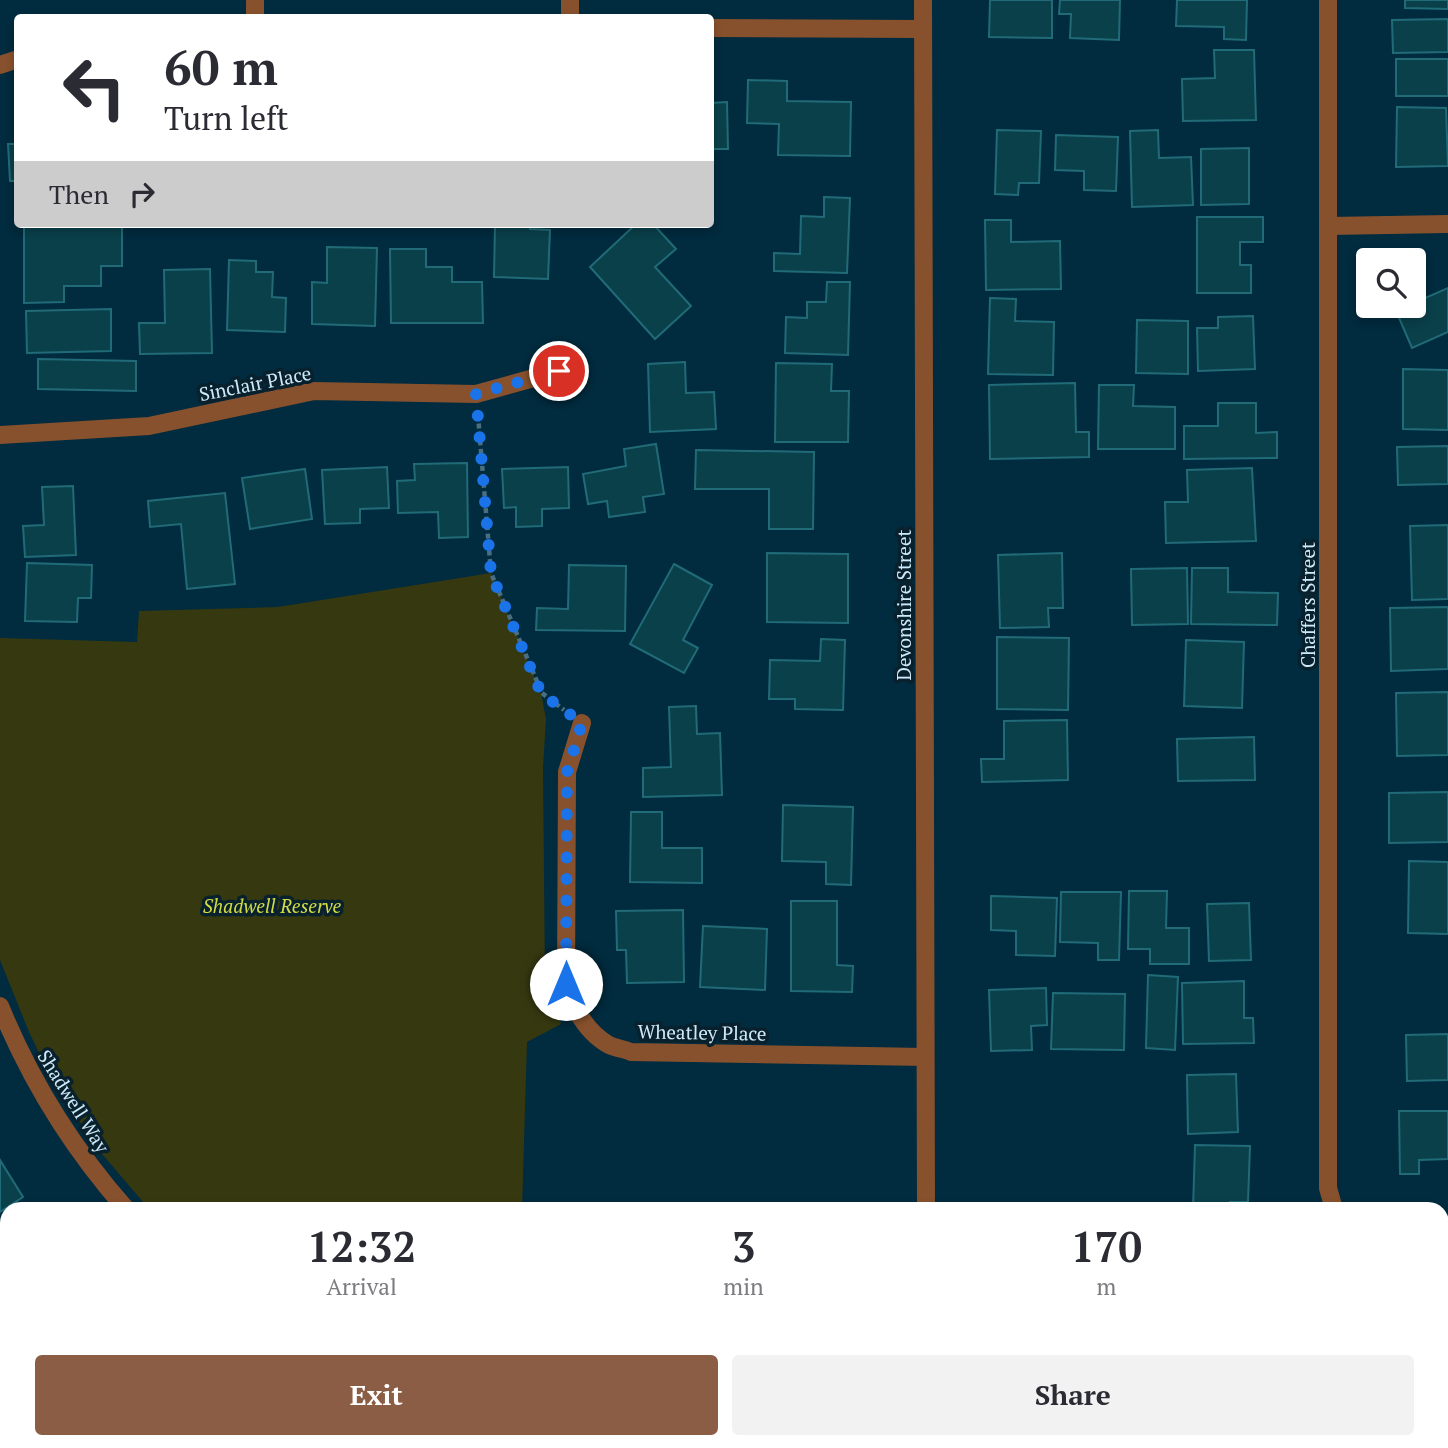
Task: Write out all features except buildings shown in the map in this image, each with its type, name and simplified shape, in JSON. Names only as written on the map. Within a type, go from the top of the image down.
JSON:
[{"type":"street","name":"Devonshire Street","points":[[923,0],[926,1202]]},
{"type":"street","name":"Chaffers Street","points":[[1328,0],[1328,1188],[1332,1202]]},
{"type":"street","points":[[714,28],[923,30]]},
{"type":"street","points":[[1328,226],[1448,224]]},
{"type":"street","name":"Sinclair Place","points":[[0,435],[149,426],[314,391],[476,394],[559,371]]},
{"type":"street","name":"Wheatley Place","points":[[582,723],[567,772],[566,984],[574,1009],[592,1030],[608,1045],[631,1052],[925,1057]]},
{"type":"street","name":"Shadwell Way","points":[[0,1006],[37,1087],[83,1158],[120,1202]]},
{"type":"path","points":[[476,394],[491,573],[541,693],[582,723]]},
{"type":"green space","name":"Shadwell Reserve","points":[[491,573],[541,693],[546,719],[543,767],[545,983],[561,1024],[527,1042],[522,1202],[143,1202],[97,1148],[51,1078],[29,1032],[0,960],[0,638],[137,642],[139,611],[278,607]]},
{"type":"route","points":[[559,371],[476,394],[491,573],[541,693],[582,723],[567,772],[566,984]]}]
